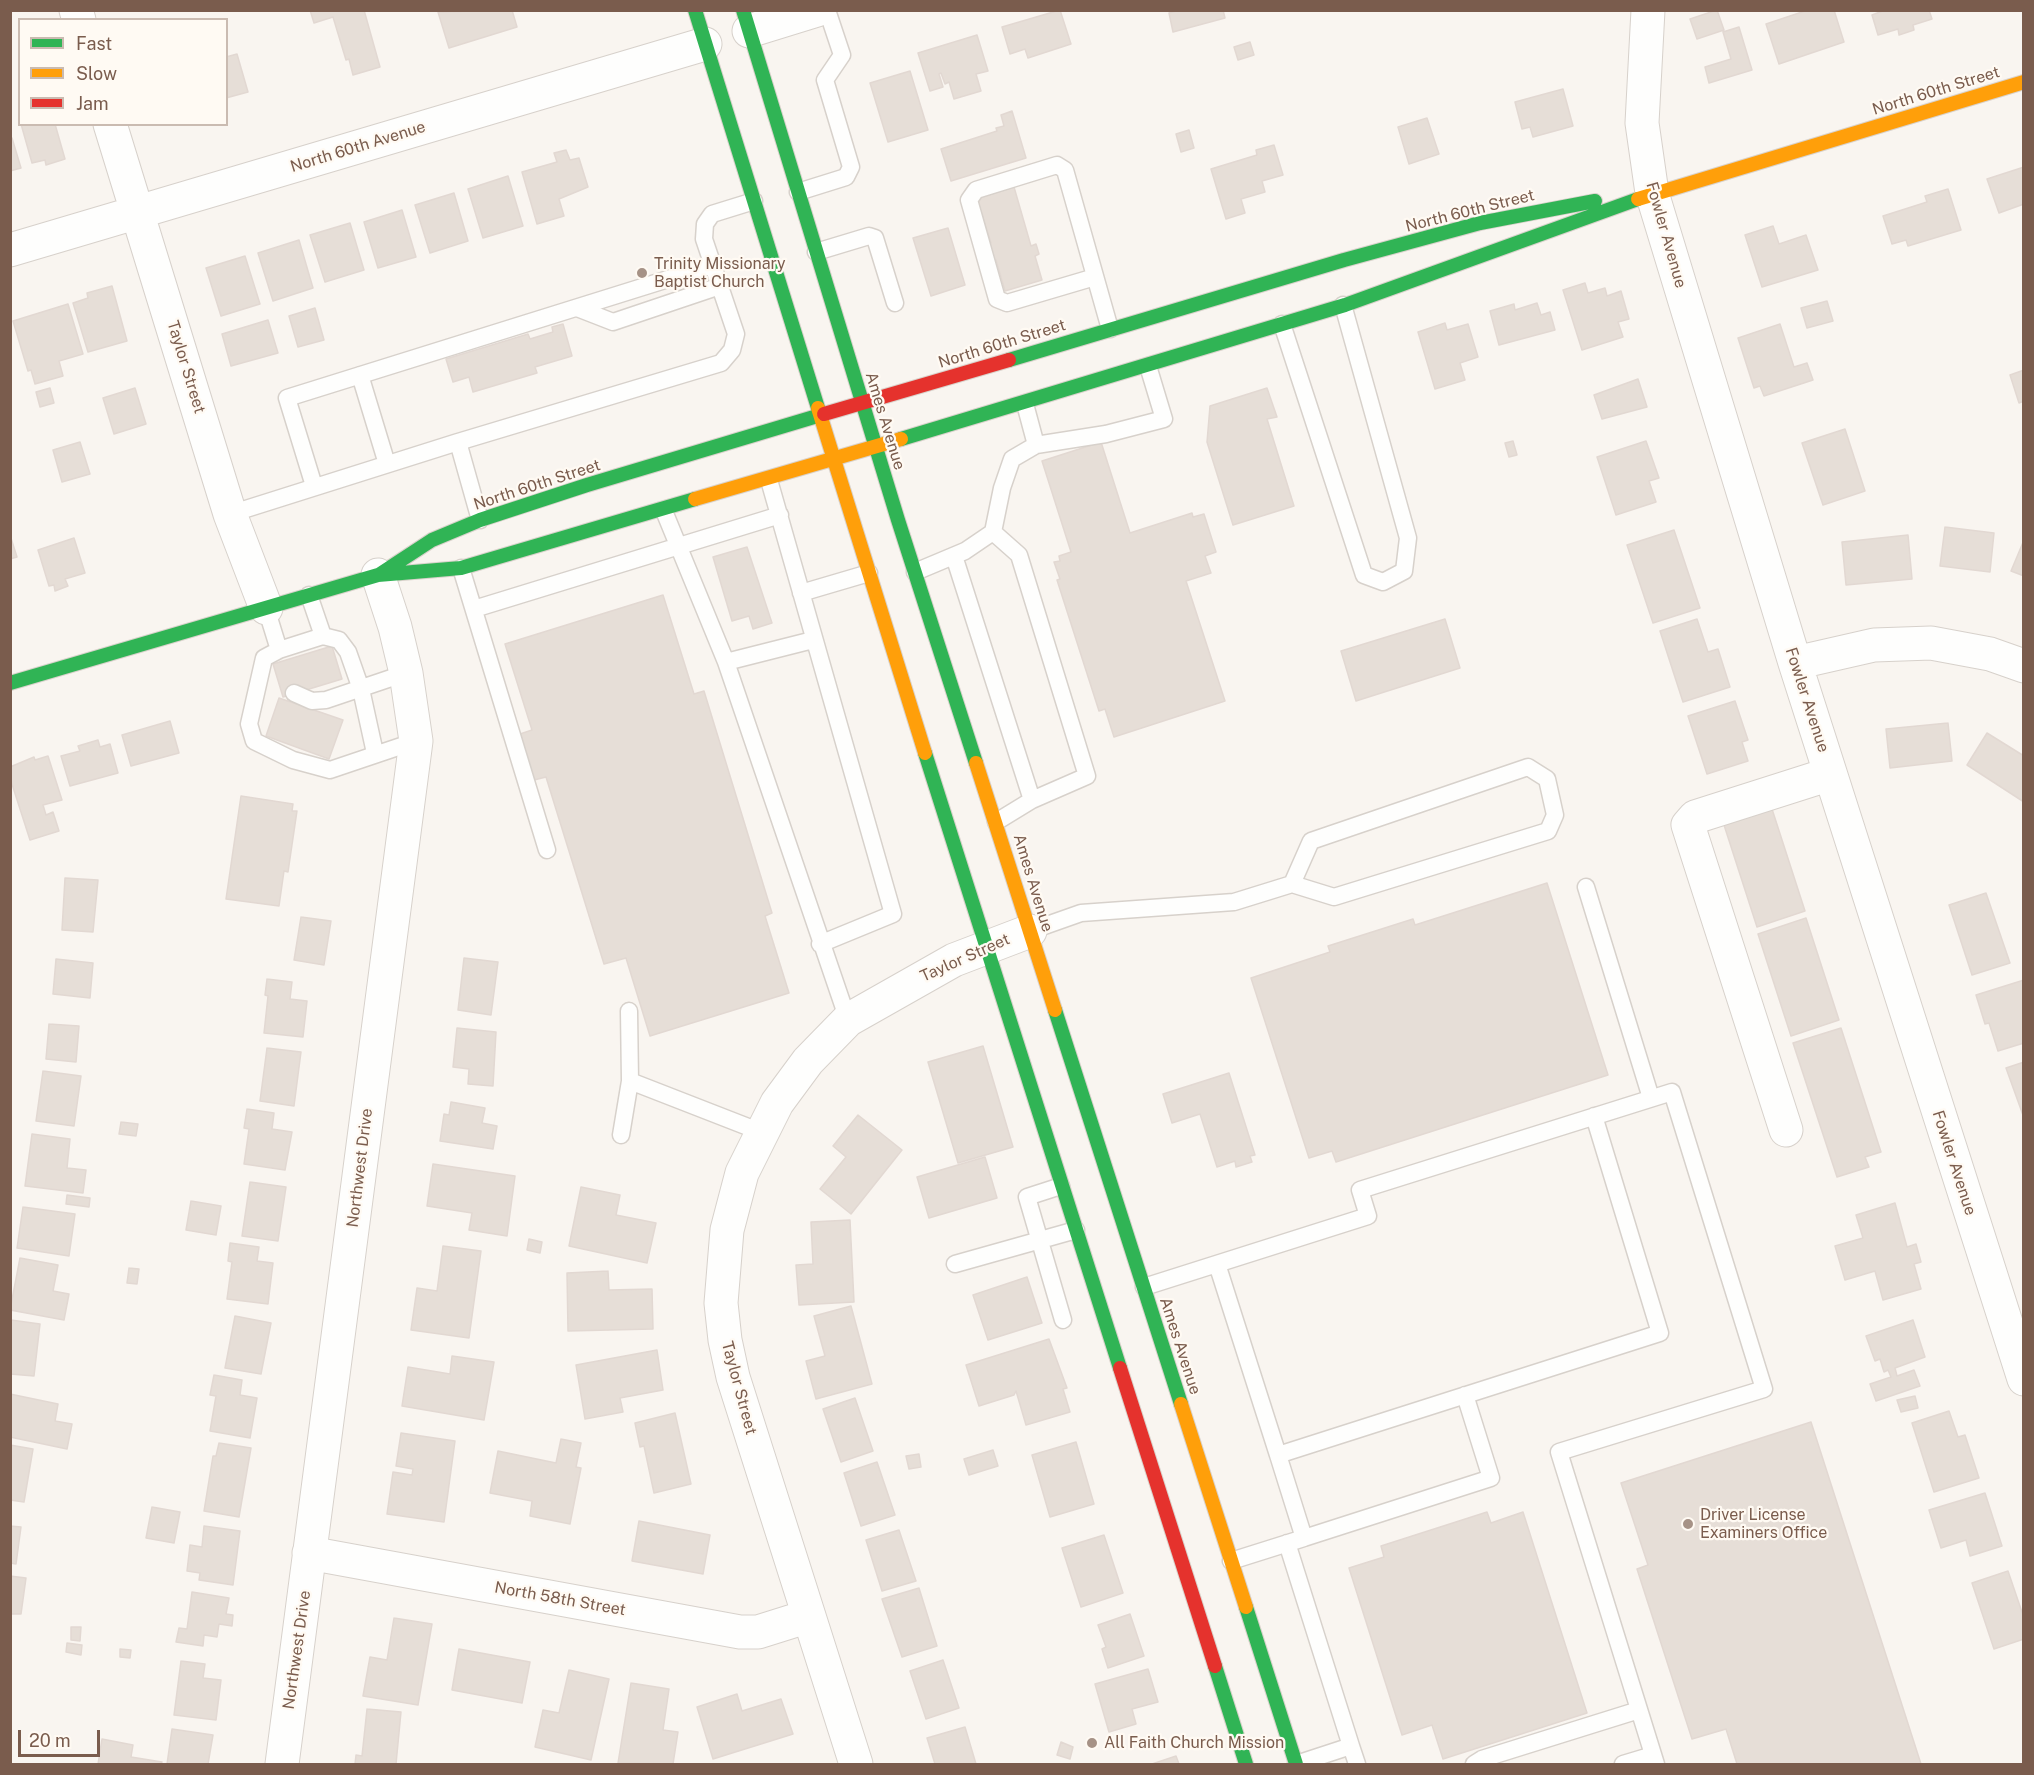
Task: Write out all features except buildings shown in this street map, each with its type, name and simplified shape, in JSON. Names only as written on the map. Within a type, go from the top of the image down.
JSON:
[{"type":"main road","points":[[695,10],[985,947],[1246,1764]]},
{"type":"main road","name":"Ames Avenue","points":[[746,21],[915,572],[1296,1764]]},
{"type":"main road","name":"North 60th Street","points":[[10,683],[378,575],[461,568],[1025,404],[1343,305],[1571,225],[1652,193],[2024,82]]},
{"type":"main road","name":"North 60th Street","points":[[378,575],[432,540],[480,520],[1110,329],[1480,223],[1548,208],[1652,193]]},
{"type":"street","points":[[746,21],[818,10]]},
{"type":"street","name":"Fowler Avenue","points":[[1648,10],[1642,123],[1652,193],[1795,663],[2024,1379]]},
{"type":"street","name":"North 60th Avenue","points":[[10,250],[705,44]]},
{"type":"street","name":"Taylor Street","points":[[111,126],[230,514],[266,608]]},
{"type":"street","name":"Northwest Drive","points":[[282,1764],[416,741],[406,673],[395,627],[378,575]]},
{"type":"street","points":[[1795,663],[1874,645],[1902,643],[1961,646],[2024,666]]},
{"type":"street","points":[[1786,1130],[1688,825],[1695,817],[1830,774]]},
{"type":"street","name":"Taylor Street","points":[[856,1764],[733,1377],[725,1340],[721,1303],[727,1230],[742,1173],[777,1103],[808,1061],[848,1020],[919,978],[985,947],[1030,931]]},
{"type":"street","name":"North 58th Street","points":[[309,1553],[740,1632],[758,1632],[809,1616]]},
{"type":"lane","points":[[798,192],[846,177],[850,167],[825,80],[842,55],[827,10]]},
{"type":"lane","points":[[1095,277],[1007,303],[998,299],[969,200],[975,190],[1057,165],[1065,170],[1110,329]]},
{"type":"lane","points":[[230,514],[314,486],[721,363],[732,350],[736,334],[704,239],[705,224],[712,214],[754,201]]},
{"type":"lane","points":[[816,252],[868,236],[876,238],[895,303]]},
{"type":"lane","points":[[314,486],[287,398],[713,265]]},
{"type":"lane","points":[[577,308],[613,322],[720,286]]},
{"type":"lane","points":[[1282,324],[1364,575],[1383,582],[1404,571],[1408,538],[1343,305]]},
{"type":"lane","points":[[915,572],[954,556],[993,532],[1002,488],[1012,459],[1036,445],[1106,434],[1164,419],[1148,366]]},
{"type":"lane","points":[[360,375],[387,464]]},
{"type":"lane","points":[[1025,404],[1036,445]]},
{"type":"lane","points":[[458,442],[480,520]]},
{"type":"lane","points":[[769,480],[893,914],[820,944]]},
{"type":"lane","points":[[664,510],[726,662],[820,944],[848,1020]]},
{"type":"lane","points":[[474,609],[780,515]]},
{"type":"lane","points":[[993,532],[1019,555],[1088,776],[1032,800],[996,822]]},
{"type":"lane","points":[[954,556],[1032,800]]},
{"type":"lane","points":[[461,568],[547,850]]},
{"type":"lane","points":[[801,593],[869,573]]},
{"type":"lane","points":[[309,595],[314,643]]},
{"type":"lane","points":[[266,608],[279,650]]},
{"type":"lane","points":[[375,753],[361,689],[348,652],[339,640],[279,650],[264,658],[249,724],[254,741],[293,760],[330,770],[342,768],[375,753],[416,741]]},
{"type":"lane","points":[[726,662],[813,640]]},
{"type":"lane","points":[[294,693],[312,700],[323,692],[361,689],[406,673]]},
{"type":"lane","points":[[1030,931],[1081,913],[1234,902],[1292,884],[1334,897],[1548,831],[1556,815],[1547,779],[1528,767],[1311,840],[1292,884]]},
{"type":"lane","points":[[1586,887],[1651,1098]]},
{"type":"lane","points":[[621,1135],[630,1081],[629,1011]]},
{"type":"lane","points":[[630,1081],[761,1132]]},
{"type":"lane","points":[[1144,1287],[1368,1216],[1360,1190],[1672,1092],[1764,1389],[1559,1452],[1654,1760],[1623,1764]]},
{"type":"lane","points":[[1278,1455],[1660,1333],[1594,1116]]},
{"type":"lane","points":[[1061,1186],[1027,1197],[1063,1320]]},
{"type":"lane","points":[[955,1264],[1076,1230]]},
{"type":"lane","points":[[1217,1264],[1304,1538]]},
{"type":"lane","points":[[1231,1561],[1491,1478],[1464,1395]]},
{"type":"lane","points":[[1287,1543],[1357,1764]]},
{"type":"lane","points":[[1474,1764],[1482,1759],[1639,1710]]},
{"type":"lane","points":[[1296,1764],[1351,1746]]},
{"type":"traffic: fast","points":[[695,10],[818,408]]},
{"type":"traffic: fast","points":[[743,10],[898,520],[976,763]]},
{"type":"traffic: fast","points":[[901,439],[1345,305],[1638,199]]},
{"type":"traffic: fast","points":[[1009,360],[1344,260],[1480,223],[1595,201]]},
{"type":"traffic: fast","points":[[380,574],[432,540],[480,520],[587,485],[824,414]]},
{"type":"traffic: fast","points":[[10,683],[378,575],[461,568],[695,499]]},
{"type":"traffic: fast","points":[[925,753],[1120,1368]]},
{"type":"traffic: fast","points":[[1055,1010],[1181,1404]]},
{"type":"traffic: fast","points":[[1246,1607],[1296,1764]]},
{"type":"traffic: fast","points":[[1215,1666],[1246,1764]]},
{"type":"traffic: slow","points":[[1638,199],[2024,82]]},
{"type":"traffic: slow","points":[[818,408],[925,753]]},
{"type":"traffic: slow","points":[[695,499],[901,439]]},
{"type":"traffic: slow","points":[[976,763],[1055,1010]]},
{"type":"traffic: slow","points":[[1181,1404],[1246,1607]]},
{"type":"traffic: jam","points":[[824,414],[1009,360]]},
{"type":"traffic: jam","points":[[1120,1368],[1215,1666]]},
{"type":"place","name":"Trinity Missionary Baptist Church","points":[[642,273]]},
{"type":"place","name":"Driver License Examiners Office","points":[[1688,1524]]},
{"type":"place","name":"All Faith Church Mission","points":[[1092,1743]]}]
